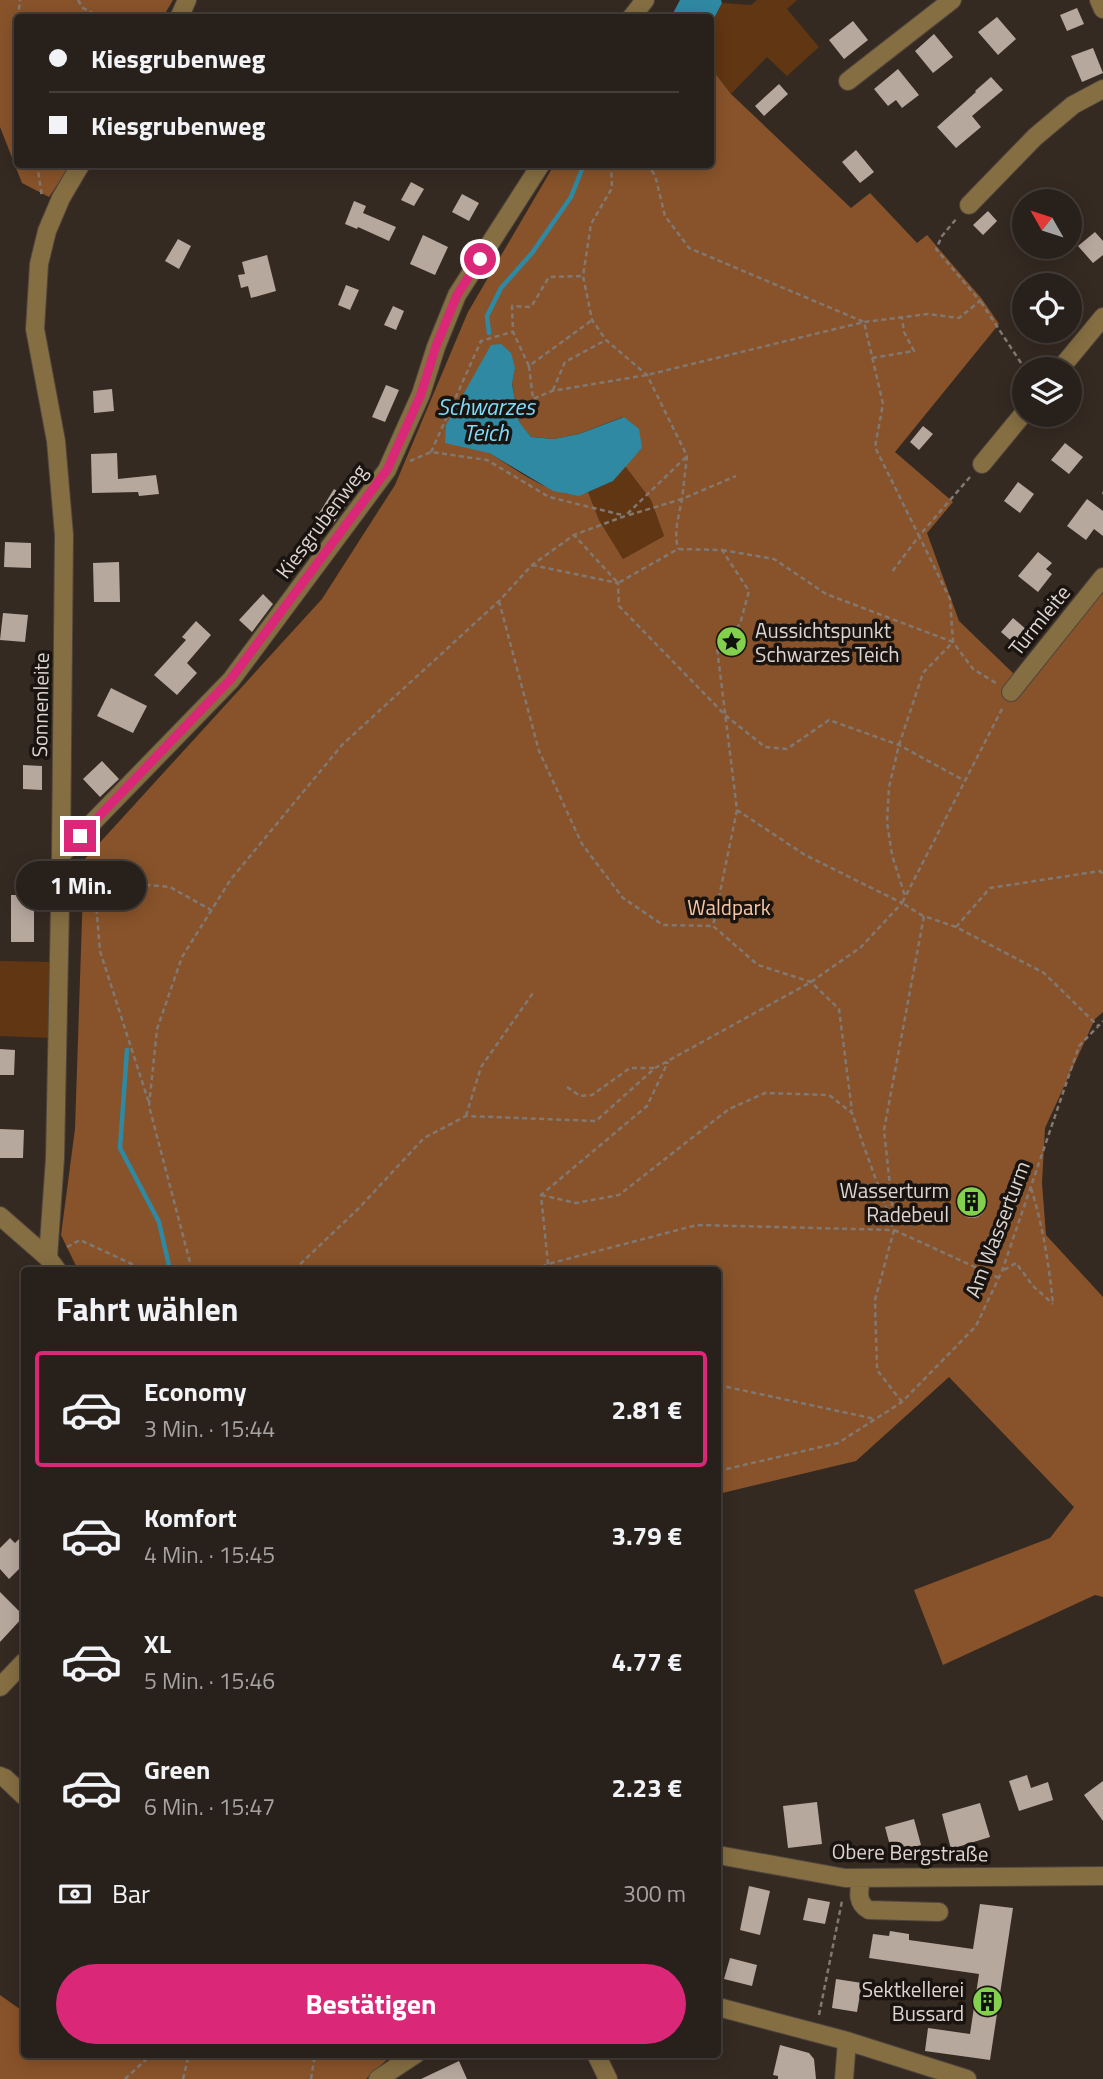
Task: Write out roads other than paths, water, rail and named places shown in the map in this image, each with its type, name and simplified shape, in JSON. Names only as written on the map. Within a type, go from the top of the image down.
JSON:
[{"type":"street","points":[[634,14],[645,0]]},
{"type":"street","points":[[848,81],[952,0]]},
{"type":"street","points":[[1100,0],[1103,9]]},
{"type":"street","points":[[968,205],[1035,137],[1073,105],[1103,89]]},
{"type":"street","name":"Sonnenleite","points":[[52,1264],[61,855],[64,535],[56,441],[35,329],[39,264],[47,231],[61,198],[79,168]]},
{"type":"street","name":"Kiesgrubenweg","points":[[61,855],[230,680],[387,470],[421,394],[436,346],[457,295],[538,168]]},
{"type":"street","points":[[1070,357],[1103,317]]},
{"type":"street","points":[[982,464],[1012,427]]},
{"type":"street","name":"Turmleite","points":[[1011,692],[1103,578]]},
{"type":"street","points":[[0,1216],[52,1264]]},
{"type":"street","points":[[0,1687],[21,1665]]},
{"type":"street","points":[[0,1776],[21,1793]]},
{"type":"street","name":"Obere Bergstraße","points":[[721,1856],[853,1878],[1103,1876]]},
{"type":"street","points":[[853,1878],[859,1901],[869,1910],[939,1912]]},
{"type":"street","points":[[721,2008],[816,2032],[967,2079]]},
{"type":"street","points":[[844,2079],[847,2041]]},
{"type":"street","points":[[378,2079],[410,2058]]},
{"type":"street","points":[[598,2058],[608,2079]]},
{"type":"water","points":[[680,0],[721,0],[722,3],[714,18],[714,14],[673,14]]},
{"type":"water","name":"Schwarzes Teich","points":[[501,344],[511,353],[515,368],[512,384],[519,422],[531,437],[554,439],[579,434],[624,417],[639,429],[642,448],[613,481],[579,496],[553,491],[489,453],[445,443],[446,425],[491,345]]},
{"type":"waterway","points":[[489,333],[487,316],[501,288],[532,253],[571,197],[582,168]]},
{"type":"waterway","points":[[127,1050],[120,1148],[159,1222],[169,1267]]},
{"type":"place","name":"Aussichtspunkt Schwarzes Teich","points":[[732,642]]},
{"type":"place","name":"Wasserturm Radebeul","points":[[972,1202]]},
{"type":"place","name":"Sektkellerei Bussard","points":[[987,2001]]},
{"type":"park label","name":"Waldpark","points":[[729,907]]}]
